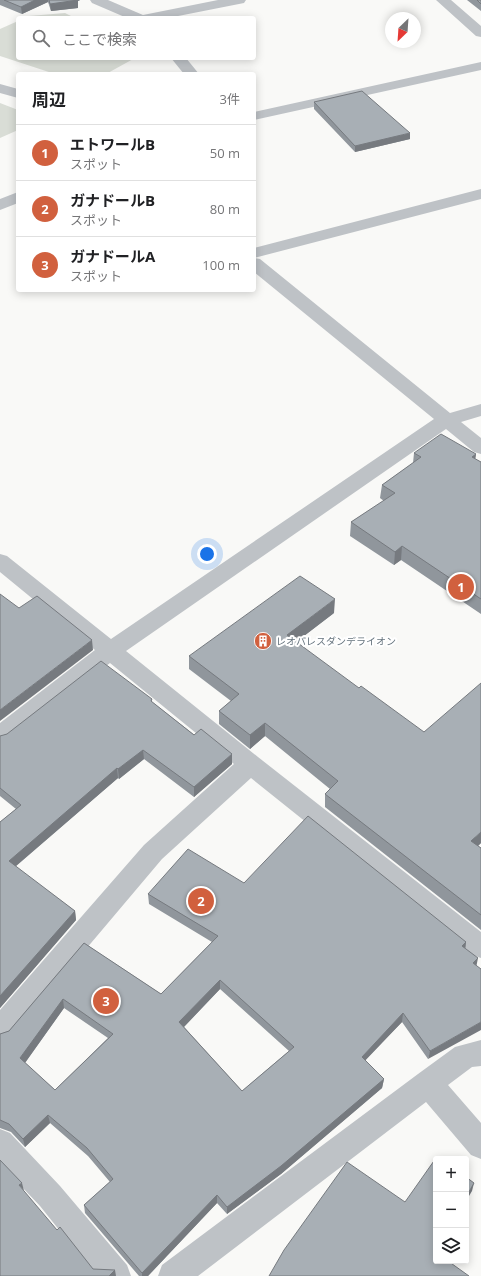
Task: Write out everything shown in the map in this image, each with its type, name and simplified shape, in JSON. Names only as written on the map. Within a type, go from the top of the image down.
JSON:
[{"type":"street","points":[[97,0],[134,16]]},
{"type":"street","points":[[157,16],[239,0]]},
{"type":"street","points":[[443,0],[481,33]]},
{"type":"street","points":[[180,60],[190,72]]},
{"type":"street","points":[[256,116],[481,66]]},
{"type":"street","points":[[0,88],[16,93]]},
{"type":"street","points":[[256,251],[481,194]]},
{"type":"street","points":[[0,206],[16,198]]},
{"type":"street","points":[[256,265],[481,448]]},
{"type":"street","points":[[0,736],[110,651],[446,420],[481,410]]},
{"type":"street","points":[[0,561],[250,764],[481,947]]},
{"type":"street","points":[[0,1030],[153,852],[250,764]]},
{"type":"street","points":[[174,1276],[465,1056],[481,1053]]},
{"type":"street","points":[[428,1083],[481,1145]]},
{"type":"street","points":[[0,1143],[50,1196],[116,1276]]},
{"type":"shaded area","points":[[65,13],[71,16],[29,16]]},
{"type":"shaded area","points":[[16,22],[16,60],[131,60],[110,72],[49,72],[0,56],[0,29]]},
{"type":"shaded area","points":[[0,103],[16,109],[16,131],[0,138]]},
{"type":"building","points":[[4,0],[35,0],[21,7]]},
{"type":"building","points":[[49,0],[78,0],[50,4]]},
{"type":"building","points":[[362,91],[410,133],[355,146],[314,102]]},
{"type":"building","points":[[441,434],[476,454],[472,457],[481,462],[481,599],[402,546],[395,552],[351,522],[395,493],[382,485],[421,457],[414,453]]},
{"type":"building","points":[[300,576],[335,599],[287,635],[359,688],[361,686],[424,732],[481,683],[481,832],[471,841],[481,848],[481,915],[325,794],[338,781],[265,723],[250,735],[219,711],[239,694],[189,656]]},
{"type":"building","points":[[0,594],[19,608],[37,596],[92,640],[0,710]]},
{"type":"building","points":[[101,661],[152,699],[151,701],[194,735],[201,729],[232,754],[194,787],[143,750],[118,769],[117,768],[9,861],[75,911],[0,996],[0,822],[21,805],[0,788],[0,736],[7,734]]},
{"type":"building","points":[[308,816],[466,942],[462,946],[478,958],[473,963],[481,969],[481,1022],[430,1051],[403,1013],[362,1057],[384,1079],[281,1166],[227,1207],[217,1195],[142,1273],[84,1205],[113,1179],[87,1148],[48,1115],[23,1139],[9,1124],[0,1120],[0,1034],[9,1031],[84,943],[161,994],[218,936],[148,894],[188,849],[244,883]],"holes":[[[220,980],[294,1047],[242,1091],[179,1022]],[[63,999],[113,1034],[55,1090],[20,1058]]]},
{"type":"building","points":[[0,1160],[22,1183],[19,1185],[57,1230],[60,1227],[93,1269],[115,1270],[109,1276],[0,1276]]},
{"type":"building","points":[[347,1162],[405,1202],[433,1162],[433,1264],[452,1264],[469,1276],[269,1276],[284,1250]]},
{"type":"building","points":[[469,1179],[474,1183],[469,1192]]},
{"type":"place","name":"エトワールB","points":[[461,587]]},
{"type":"place","name":"レオパレスダンデライオン","points":[[263,641]]},
{"type":"place","name":"ガナドールB","points":[[201,901]]},
{"type":"place","name":"ガナドールA","points":[[106,1001]]}]
